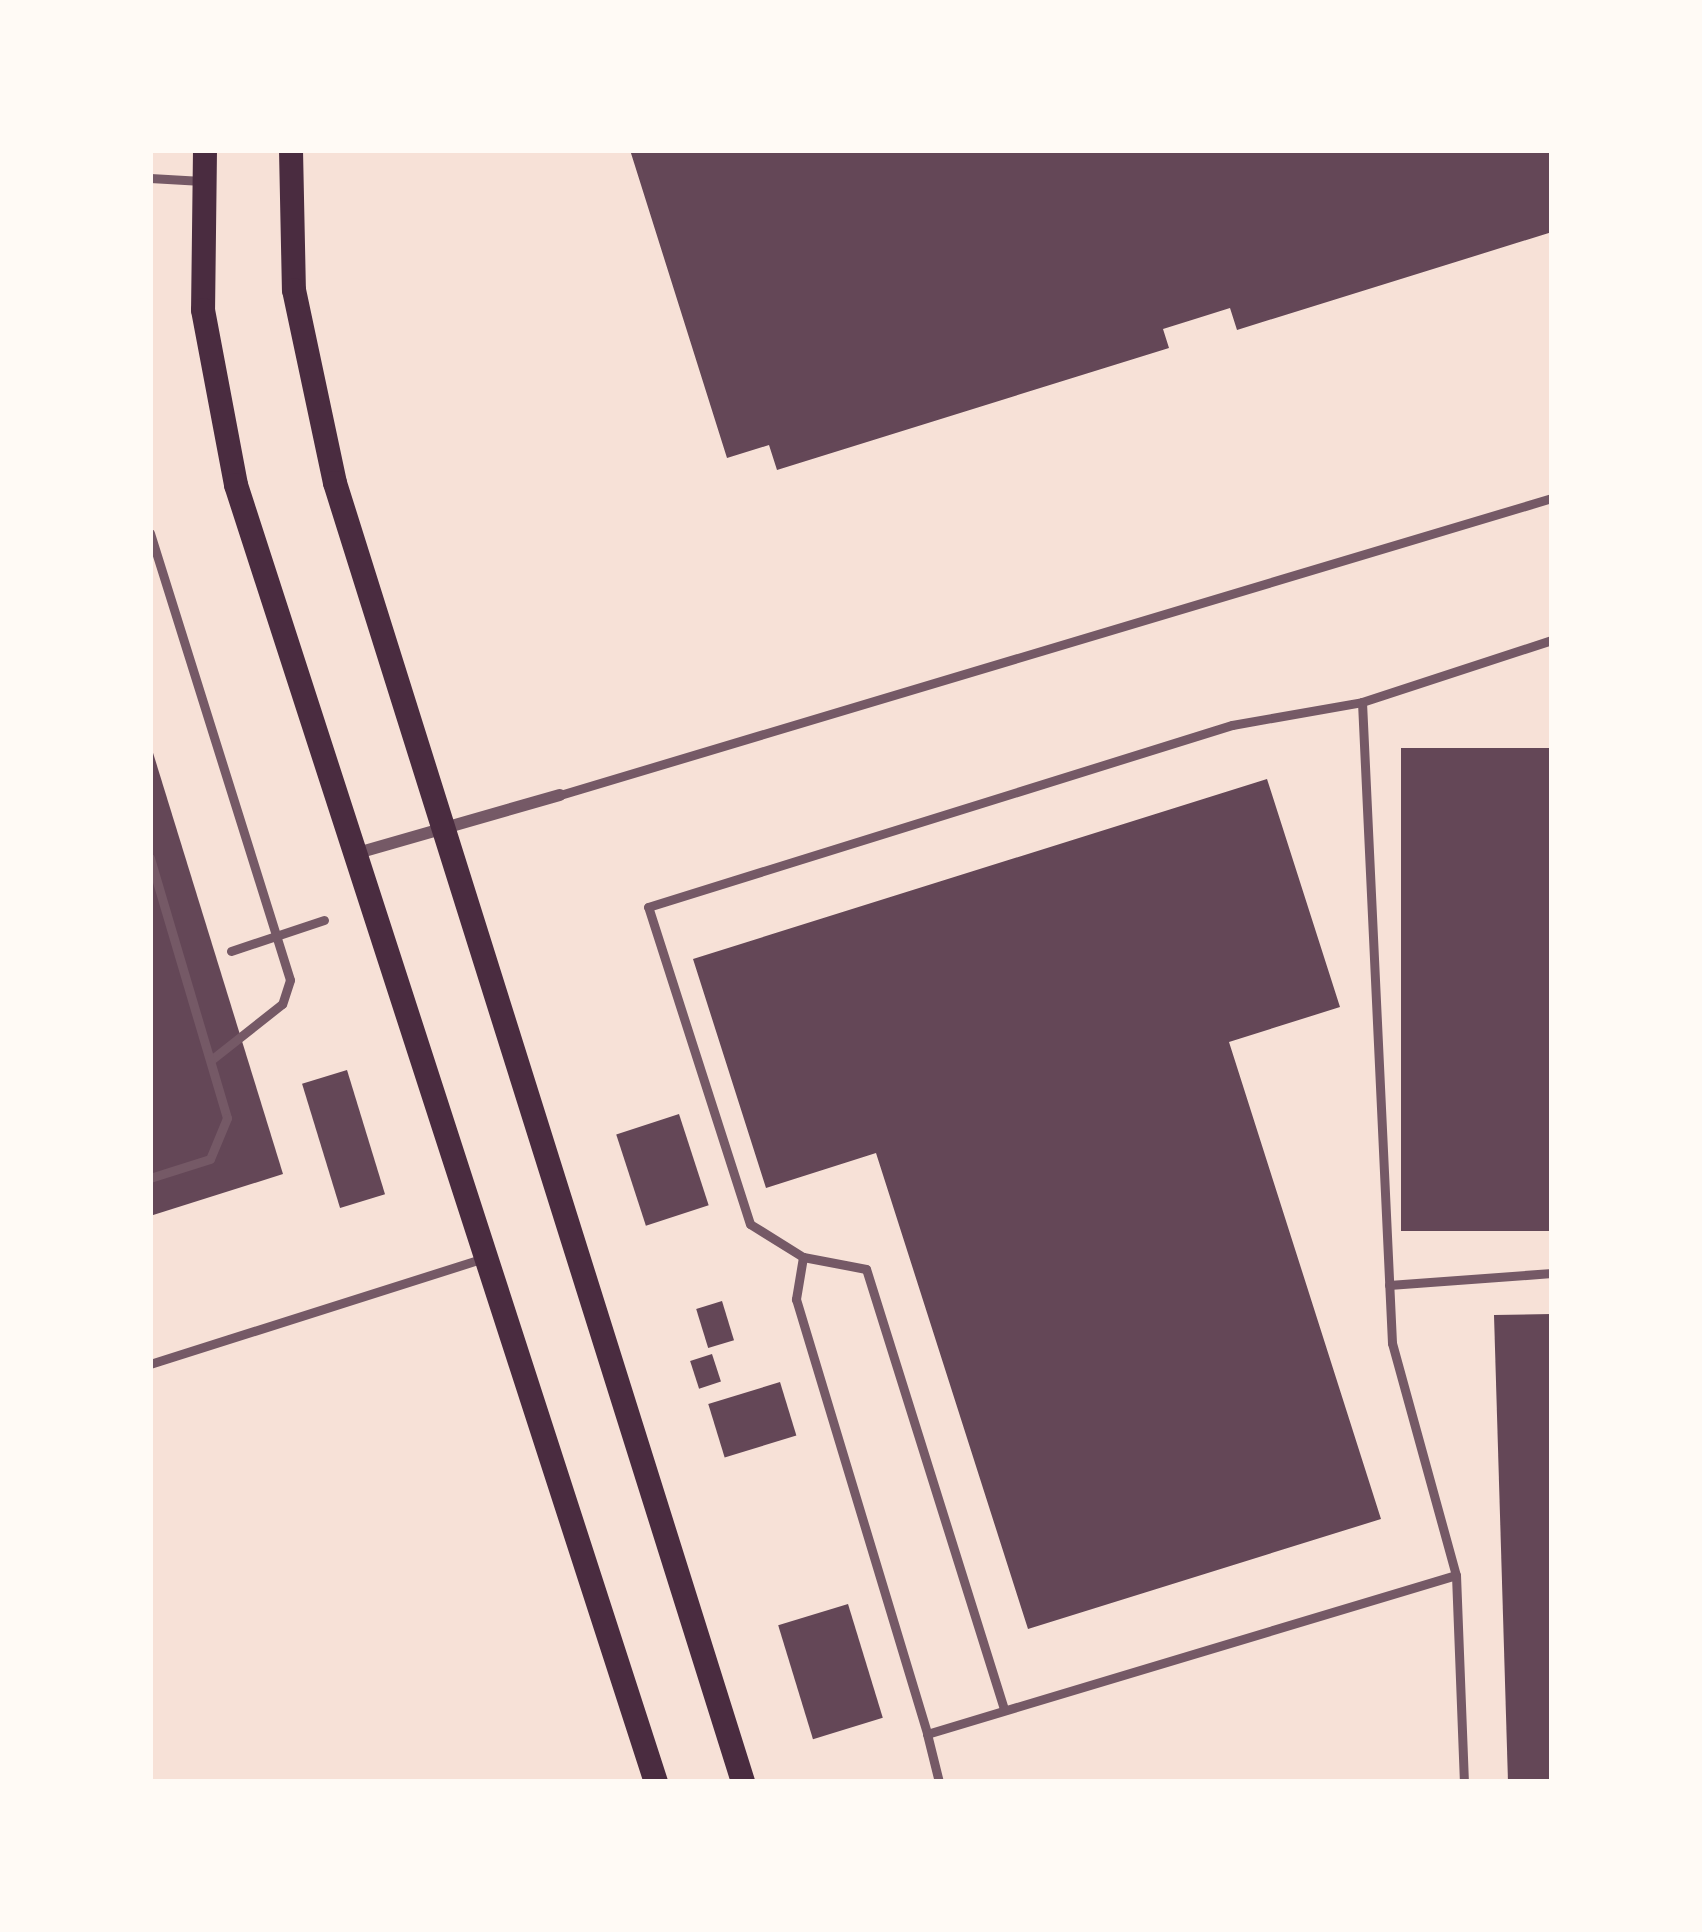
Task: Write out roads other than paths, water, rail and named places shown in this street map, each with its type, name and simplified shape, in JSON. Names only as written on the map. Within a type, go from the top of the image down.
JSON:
[{"type":"main road","points":[[205,150],[203,310],[236,485],[656,1782]]},
{"type":"main road","points":[[291,150],[294,290],[335,483],[743,1782]]},
{"type":"street","points":[[353,854],[560,795]]},
{"type":"lane","points":[[150,178],[202,181]]},
{"type":"lane","points":[[560,795],[1552,498]]},
{"type":"lane","points":[[150,533],[290,980],[282,1004],[212,1060]]},
{"type":"lane","points":[[1004,1709],[866,1269],[803,1257],[750,1224],[649,907],[1232,725],[1362,702],[1552,640]]},
{"type":"lane","points":[[1362,702],[1392,1343],[1456,1575],[1464,1782]]},
{"type":"lane","points":[[150,858],[227,1118],[210,1160],[150,1178]]},
{"type":"lane","points":[[231,951],[324,920]]},
{"type":"lane","points":[[803,1257],[796,1299],[939,1782]]},
{"type":"lane","points":[[150,1364],[485,1258]]},
{"type":"lane","points":[[1390,1285],[1552,1273]]},
{"type":"lane","points":[[927,1734],[1456,1575]]}]
